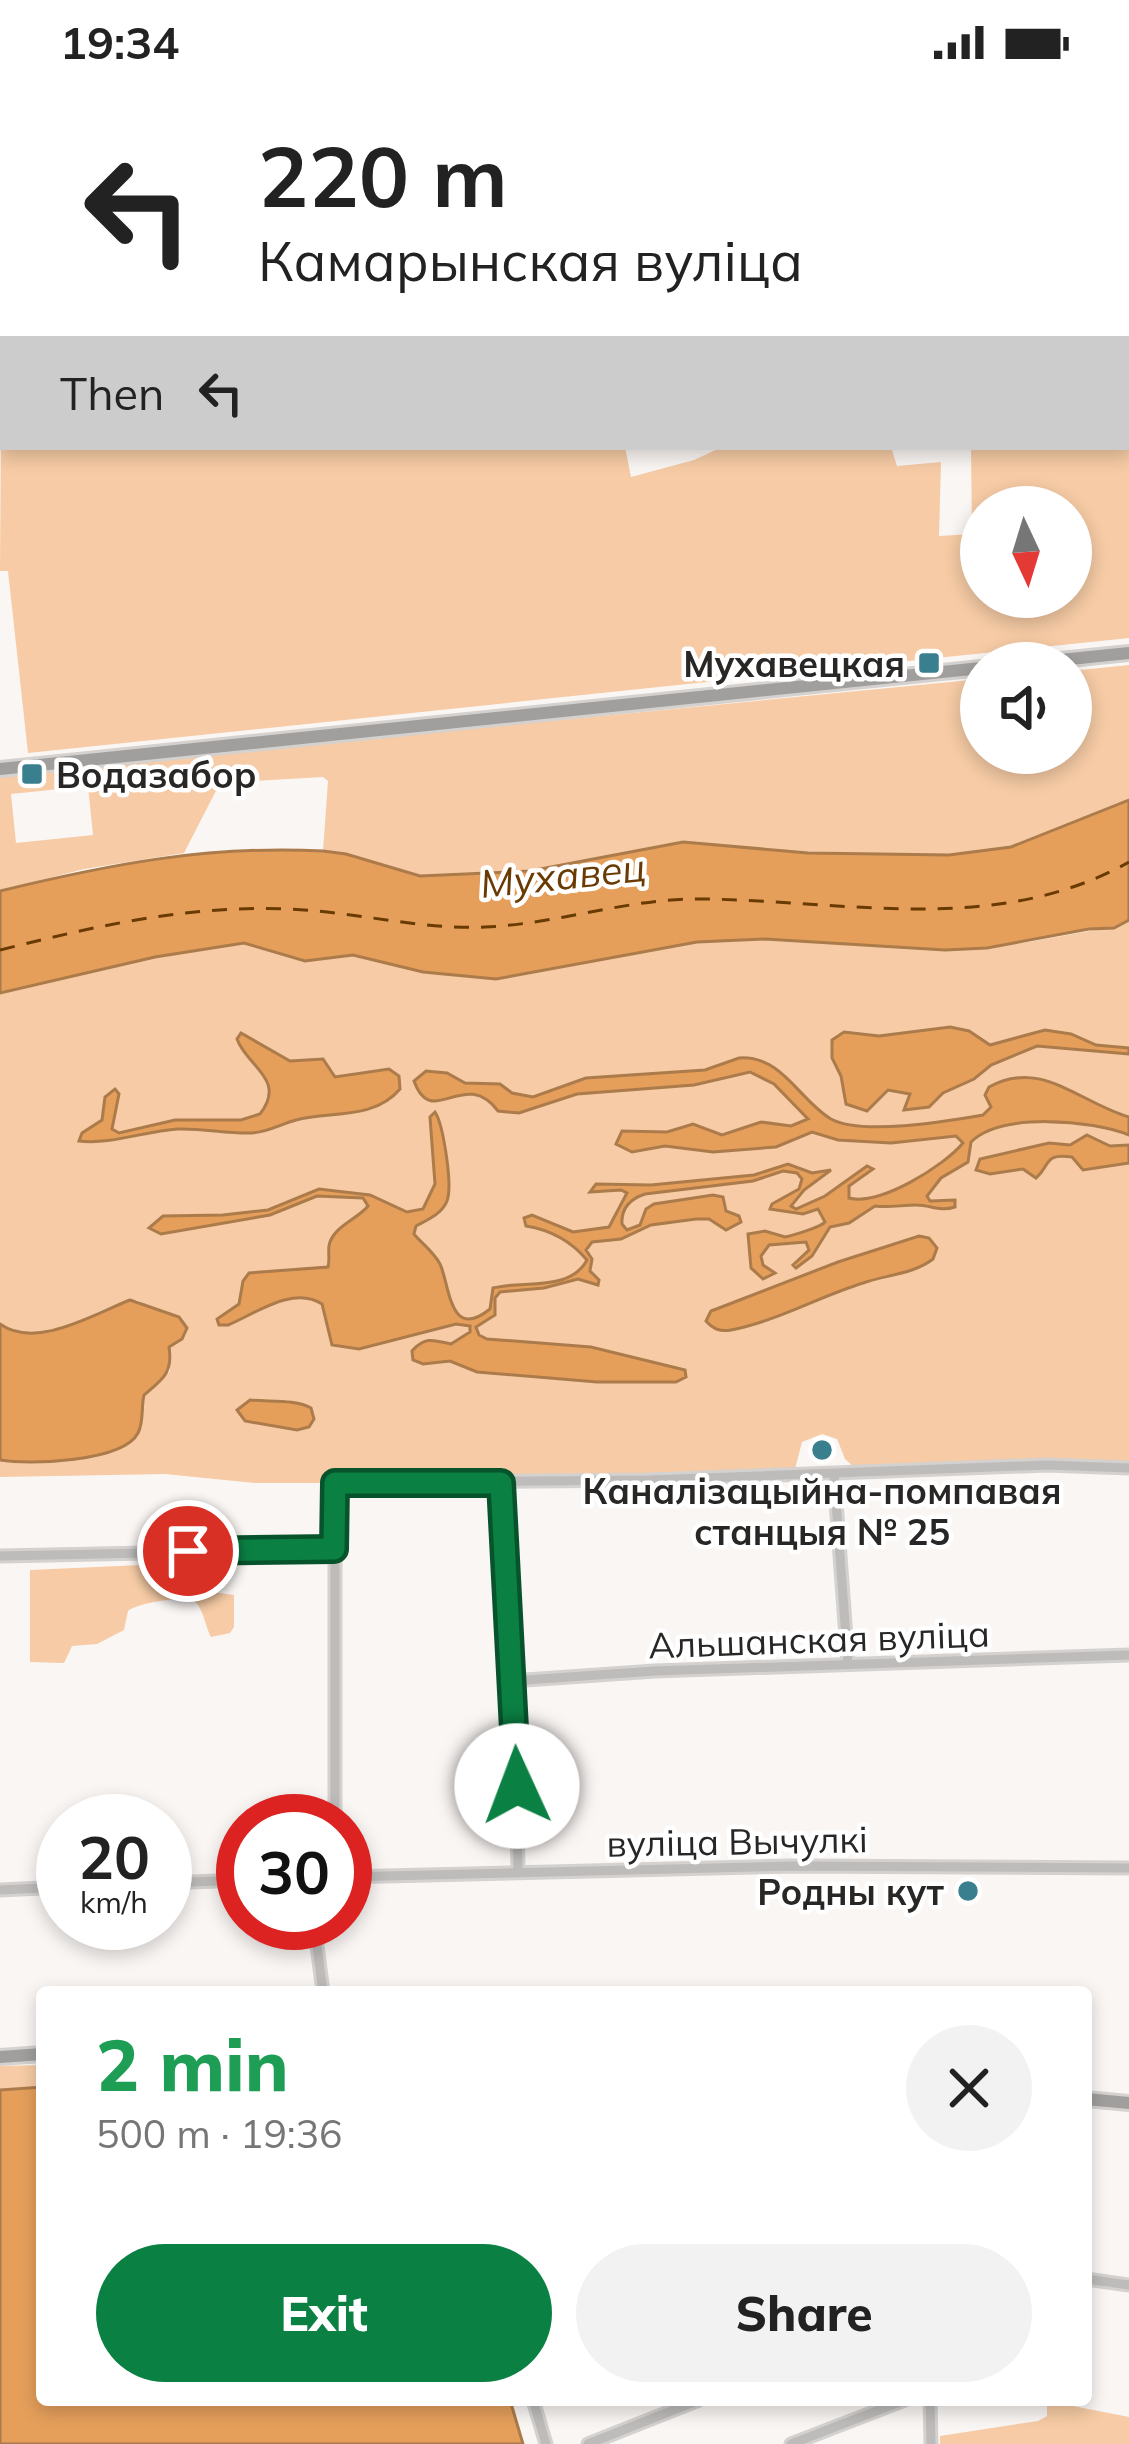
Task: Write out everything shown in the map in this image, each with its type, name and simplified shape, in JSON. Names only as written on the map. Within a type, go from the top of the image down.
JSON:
[{"type":"street","points":[[1092,657],[1129,653]]},
{"type":"street","points":[[0,769],[960,670]]},
{"type":"street","points":[[335,1794],[335,1483],[834,1475],[1024,1466],[1129,1468]]},
{"type":"street","points":[[834,1475],[848,1664]]},
{"type":"street","points":[[501,1483],[518,1871]]},
{"type":"street","points":[[0,1556],[334,1549]]},
{"type":"street","name":"Альшанская вуліца","points":[[511,1681],[1129,1655]]},
{"type":"street","name":"вуліца Вычулкі","points":[[372,1876],[790,1866],[1129,1868]]},
{"type":"street","points":[[0,1890],[36,1888]]},
{"type":"street","points":[[318,1950],[322,1986]]},
{"type":"street","points":[[0,2057],[36,2054]]},
{"type":"street","points":[[1092,2100],[1129,2103]]},
{"type":"street","points":[[1092,2280],[1129,2285]]},
{"type":"street","points":[[535,2406],[546,2444]]},
{"type":"street","points":[[588,2444],[684,2406]]},
{"type":"street","points":[[791,2444],[889,2406]]},
{"type":"street","points":[[930,2406],[931,2444]]},
{"type":"shaded area","points":[[1,450],[626,450],[631,477],[716,450],[892,450],[897,466],[941,462],[939,536],[960,535],[960,618],[1092,618],[1092,486],[971,486],[971,450],[1129,450],[1129,638],[960,642],[960,656],[28,753],[8,571],[0,571]]},
{"type":"shaded area","points":[[1129,665],[1129,800],[1011,847],[949,855],[808,853],[683,842],[530,871],[420,876],[323,851],[328,781],[323,777],[220,783],[184,853],[84,869],[0,891],[0,773],[960,681],[960,774],[1092,774],[1092,669]],"holes":[[[88,786],[93,835],[16,843],[11,794]]]},
{"type":"shaded area","points":[[1129,920],[1129,1464],[855,1468],[845,1459],[837,1439],[822,1434],[802,1442],[795,1469],[785,1472],[326,1475],[325,1483],[255,1483],[165,1474],[0,1477],[0,1460],[87,1458],[130,1442],[144,1397],[170,1371],[169,1347],[186,1334],[179,1317],[137,1300],[51,1331],[16,1332],[0,1324],[0,993],[155,957],[244,943],[313,961],[353,955],[423,972],[496,979],[697,942],[765,939],[945,950],[1029,942]]},
{"type":"shaded area","points":[[208,1562],[212,1592],[234,1595],[230,1633],[211,1637],[195,1602],[161,1601],[128,1611],[124,1630],[97,1644],[72,1646],[64,1663],[30,1662],[30,1570]]},
{"type":"shaded area","points":[[36,2065],[36,2087],[0,2090],[0,2066]]},
{"type":"shaded area","points":[[1047,2406],[1073,2406],[1129,2417],[1129,2444],[940,2444],[940,2436],[1047,2416]]},
{"type":"water","name":"Мухавец","points":[[1129,800],[1129,920],[1114,928],[945,950],[765,939],[697,942],[496,979],[423,972],[353,955],[305,961],[244,943],[155,957],[0,993],[0,891],[121,865],[240,851],[323,851],[420,876],[530,871],[683,842],[808,853],[949,855],[1011,847]]},
{"type":"water","points":[[950,1027],[969,1031],[990,1045],[1045,1030],[1096,1045],[1129,1048],[1129,1054],[1037,1046],[991,1065],[943,1093],[929,1107],[904,1110],[910,1094],[888,1090],[867,1111],[846,1104],[832,1058],[832,1040],[844,1032],[879,1036]]},
{"type":"water","points":[[241,1033],[290,1061],[323,1059],[335,1077],[389,1069],[399,1076],[400,1089],[365,1110],[296,1120],[258,1132],[178,1129],[79,1141],[82,1133],[102,1120],[105,1097],[115,1089],[119,1094],[112,1129],[119,1133],[175,1120],[241,1120],[260,1114],[267,1102],[267,1082],[242,1049],[237,1039]]},
{"type":"water","points":[[739,1058],[754,1059],[779,1071],[820,1111],[845,1124],[906,1126],[983,1115],[991,1107],[985,1095],[989,1087],[1026,1077],[1129,1117],[1129,1135],[1047,1122],[985,1132],[971,1142],[968,1162],[941,1178],[927,1196],[930,1201],[955,1200],[955,1207],[875,1206],[849,1223],[830,1227],[812,1256],[796,1268],[793,1265],[809,1250],[806,1242],[769,1245],[761,1256],[763,1265],[775,1273],[763,1279],[751,1268],[748,1234],[765,1231],[785,1237],[825,1222],[818,1209],[803,1214],[770,1209],[799,1189],[802,1179],[797,1173],[783,1171],[753,1181],[645,1194],[625,1209],[622,1224],[627,1230],[640,1225],[646,1209],[654,1204],[713,1195],[723,1197],[726,1211],[739,1216],[741,1222],[726,1230],[709,1219],[651,1225],[621,1239],[592,1242],[586,1250],[598,1285],[578,1279],[500,1292],[495,1298],[495,1315],[476,1327],[487,1339],[591,1347],[685,1370],[686,1377],[676,1382],[597,1382],[477,1372],[450,1361],[423,1364],[413,1360],[412,1351],[421,1343],[451,1344],[470,1332],[470,1326],[456,1324],[359,1349],[332,1345],[322,1304],[311,1299],[287,1299],[219,1325],[217,1319],[239,1304],[249,1273],[328,1267],[331,1239],[368,1206],[363,1198],[317,1196],[270,1215],[161,1234],[149,1228],[163,1216],[268,1210],[319,1189],[370,1195],[407,1212],[423,1209],[435,1184],[430,1117],[435,1112],[449,1193],[442,1210],[416,1226],[414,1234],[437,1259],[453,1307],[466,1319],[490,1309],[493,1288],[558,1281],[579,1270],[587,1260],[581,1253],[560,1237],[526,1226],[524,1218],[532,1215],[573,1232],[609,1227],[627,1193],[590,1192],[596,1184],[651,1185],[754,1175],[788,1164],[812,1173],[831,1170],[804,1190],[791,1206],[796,1209],[825,1196],[867,1166],[873,1169],[849,1186],[849,1198],[894,1190],[927,1173],[963,1143],[956,1136],[891,1143],[838,1140],[812,1132],[776,1147],[713,1152],[665,1146],[632,1152],[616,1144],[622,1131],[667,1132],[693,1124],[722,1135],[761,1122],[791,1126],[808,1119],[774,1084],[750,1072],[694,1085],[577,1094],[519,1113],[498,1111],[473,1094],[430,1100],[421,1095],[414,1081],[426,1071],[447,1073],[465,1083],[500,1084],[512,1093],[533,1097],[586,1078],[705,1070]]},
{"type":"water","points":[[1087,1135],[1110,1146],[1129,1145],[1129,1163],[1083,1170],[1072,1157],[1056,1157],[1036,1178],[1023,1169],[990,1174],[976,1170],[980,1159],[1049,1143],[1070,1145]]},
{"type":"water","points":[[919,1236],[929,1238],[937,1248],[933,1259],[917,1268],[748,1326],[723,1331],[706,1321],[711,1311]]},
{"type":"water","points":[[130,1300],[179,1317],[187,1328],[182,1339],[169,1347],[165,1375],[144,1395],[138,1433],[129,1443],[95,1456],[0,1460],[0,1324],[14,1331],[47,1332]]},
{"type":"water","points":[[250,1400],[305,1405],[314,1419],[309,1427],[297,1430],[245,1421],[237,1410]]},
{"type":"water","points":[[36,2087],[36,2406],[512,2406],[523,2444],[0,2444],[0,2090]]},
{"type":"ferry route","points":[[0,950],[142,919],[213,910],[311,910],[485,927],[674,900],[973,907],[1026,900],[1078,885],[1129,862]]},
{"type":"place","name":"Мухавецкая","points":[[929,663]]},
{"type":"place","name":"Водазабор","points":[[32,774]]},
{"type":"place","name":"Каналізацыйна-помпавая станцыя № 25","points":[[822,1450]]},
{"type":"place","name":"Родны кут","points":[[968,1891]]},
{"type":"route","points":[[188,1551],[334,1549],[335,1483],[501,1483],[517,1786]]}]
